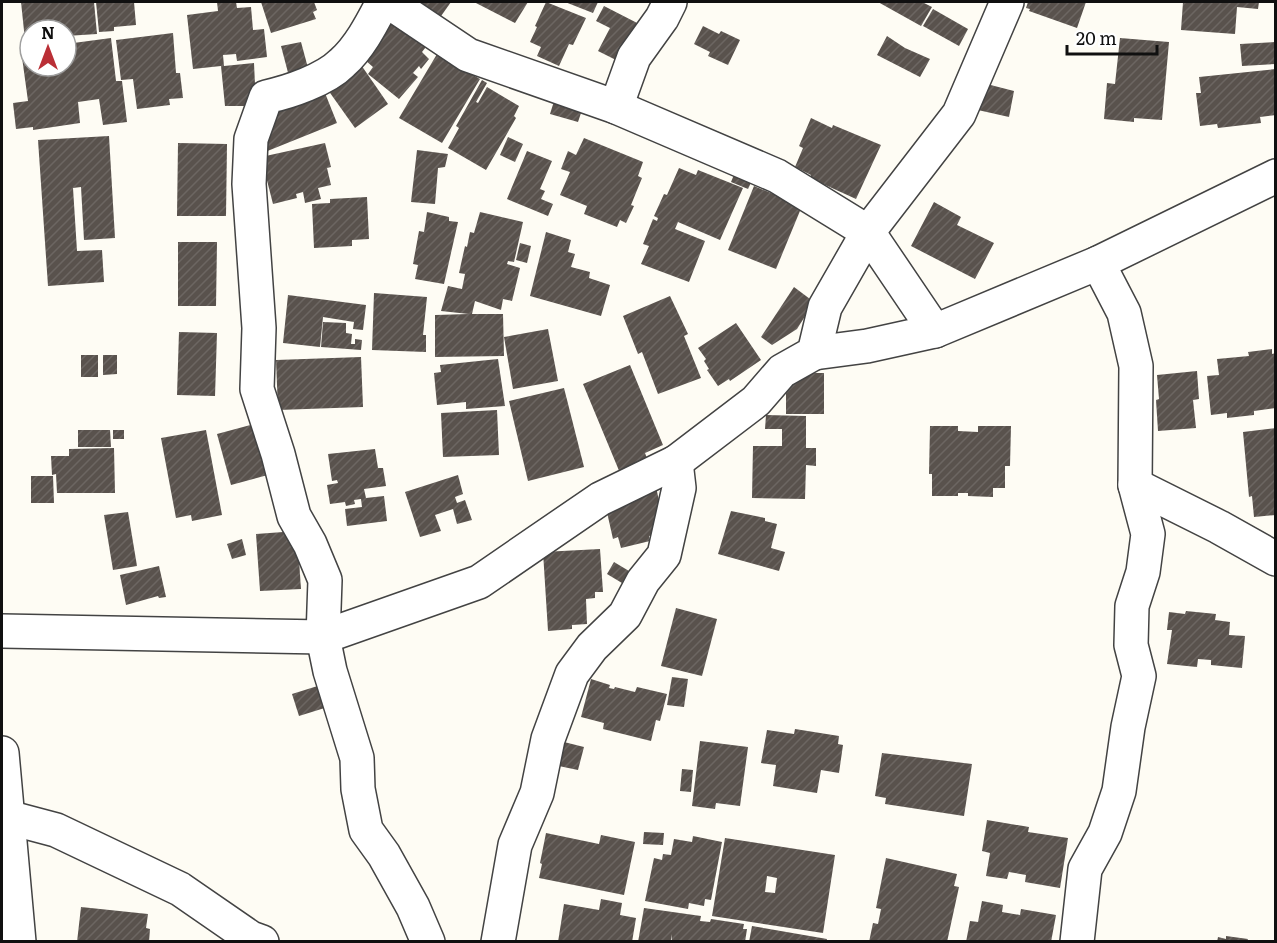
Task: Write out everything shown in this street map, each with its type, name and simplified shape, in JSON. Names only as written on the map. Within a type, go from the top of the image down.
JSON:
[{"type":"street","points":[[383,2],[372,23],[342,64],[284,93],[266,98],[251,139],[249,184],[259,328],[257,389],[278,454],[294,516],[310,544],[325,580],[323,637],[330,672],[357,758],[358,789],[366,830],[384,855],[413,907],[428,942]]},
{"type":"street","points":[[389,2],[468,55],[616,108],[777,176],[868,232],[935,331]]},
{"type":"street","points":[[616,108],[634,57],[662,18],[669,2]]},
{"type":"street","points":[[814,353],[825,306],[868,232],[959,114],[1007,2]]},
{"type":"street","points":[[2,631],[323,637],[479,582],[600,498],[676,462],[756,401],[782,371],[814,353],[867,346],[935,331],[1098,263],[1275,176]]},
{"type":"street","points":[[1077,942],[1085,869],[1105,833],[1119,791],[1128,727],[1139,676],[1131,645],[1132,606],[1143,572],[1148,534],[1135,485],[1136,366],[1124,313],[1098,263]]},
{"type":"street","points":[[498,942],[515,845],[537,793],[552,728],[572,675],[592,647],[625,615],[643,581],[664,555],[679,489],[676,462]]},
{"type":"street","points":[[1135,485],[1219,527],[1275,559]]},
{"type":"street","points":[[2,753],[4,815],[19,942]]},
{"type":"street","points":[[4,815],[56,830],[180,889],[251,938],[262,942]]},
{"type":"building","points":[[21,2],[94,2],[97,34],[78,35],[78,18],[23,18]]},
{"type":"building","points":[[96,2],[134,2],[136,25],[114,27],[114,31],[99,32]]},
{"type":"building","points":[[217,2],[236,2],[237,8],[251,7],[253,30],[264,29],[267,57],[237,61],[236,54],[223,55],[224,66],[254,63],[256,106],[225,106],[221,66],[193,69],[187,15],[218,11]]},
{"type":"building","points":[[261,2],[314,2],[317,10],[313,12],[316,19],[271,33]]},
{"type":"building","points":[[424,2],[451,2],[434,26],[415,13]]},
{"type":"building","points":[[474,2],[528,2],[515,23]]},
{"type":"building","points":[[546,2],[586,18],[573,45],[569,44],[559,66],[537,56],[541,47],[530,42]]},
{"type":"building","points":[[565,2],[598,2],[593,13]]},
{"type":"building","points":[[878,2],[922,2],[932,7],[921,26]]},
{"type":"building","points":[[1028,2],[1086,2],[1077,28],[1029,11],[1030,9],[1026,8]]},
{"type":"building","points":[[1183,2],[1259,2],[1258,9],[1237,7],[1235,34],[1181,30]]},
{"type":"building","points":[[604,6],[643,26],[624,64],[598,51],[610,28],[596,21]]},
{"type":"building","points":[[933,9],[968,29],[959,46],[923,26]]},
{"type":"building","points":[[397,17],[429,43],[422,52],[429,59],[421,69],[419,66],[413,73],[418,77],[399,99],[368,74],[373,67],[358,54],[385,31]]},
{"type":"building","points":[[703,26],[719,34],[721,31],[740,40],[728,65],[708,56],[710,52],[694,44]]},
{"type":"building","points":[[173,33],[176,73],[180,73],[183,98],[169,99],[170,105],[137,109],[133,79],[121,80],[116,40]]},
{"type":"building","points":[[887,36],[905,48],[930,59],[920,77],[877,55]]},
{"type":"building","points":[[111,38],[116,81],[122,81],[127,122],[103,125],[99,99],[78,102],[80,123],[33,130],[33,127],[16,129],[13,103],[28,101],[25,78],[78,78],[78,42]]},
{"type":"building","points":[[1120,38],[1169,42],[1162,120],[1134,118],[1134,122],[1104,119],[1107,83],[1115,84]]},
{"type":"building","points":[[301,42],[311,79],[291,84],[281,46]]},
{"type":"building","points":[[1276,42],[1276,64],[1242,66],[1240,44]]},
{"type":"building","points":[[437,54],[480,79],[442,143],[399,118]]},
{"type":"building","points":[[357,59],[388,104],[355,128],[323,83]]},
{"type":"building","points":[[1276,69],[1276,115],[1260,117],[1261,123],[1218,128],[1217,124],[1200,126],[1196,93],[1201,93],[1199,77]]},
{"type":"building","points":[[482,80],[487,83],[476,102],[478,103],[487,87],[519,106],[514,116],[516,118],[486,170],[448,148],[459,128],[456,126]]},
{"type":"building","points":[[975,81],[1014,91],[1009,117],[969,108]]},
{"type":"building","points":[[321,83],[337,123],[265,152],[269,126],[275,124],[267,105]]},
{"type":"building","points":[[555,98],[583,107],[578,122],[550,114]]},
{"type":"building","points":[[811,118],[881,145],[856,199],[810,178],[811,175],[795,167],[803,148],[799,146]]},
{"type":"building","points":[[109,136],[115,238],[84,240],[81,187],[73,188],[77,251],[102,250],[104,282],[48,286],[38,140]]},
{"type":"building","points":[[508,137],[523,144],[515,162],[500,155]]},
{"type":"building","points":[[584,138],[643,162],[638,176],[642,178],[631,205],[634,206],[626,223],[620,220],[617,227],[584,214],[587,206],[560,195],[570,172],[561,169],[568,151],[576,155]]},
{"type":"building","points":[[178,143],[227,144],[226,216],[177,216]]},
{"type":"building","points":[[325,143],[331,167],[327,168],[331,185],[318,188],[321,199],[305,203],[303,192],[296,194],[297,198],[273,204],[261,157]]},
{"type":"building","points":[[417,150],[448,154],[445,167],[438,168],[435,204],[411,202]]},
{"type":"building","points":[[527,151],[552,161],[540,189],[545,191],[541,199],[553,204],[548,216],[507,199]]},
{"type":"building","points":[[738,165],[756,172],[748,189],[731,182]]},
{"type":"building","points":[[679,168],[696,175],[698,170],[743,188],[720,240],[678,222],[675,229],[705,241],[689,282],[641,264],[649,246],[643,244],[653,219],[657,221],[658,218],[654,216],[664,194],[667,195]]},
{"type":"building","points":[[754,186],[802,206],[776,269],[728,250]]},
{"type":"building","points":[[367,197],[369,239],[352,240],[352,246],[314,248],[312,204],[330,203],[330,199]]},
{"type":"building","points":[[934,202],[961,217],[957,225],[994,243],[975,279],[911,246]]},
{"type":"building","points":[[427,212],[449,217],[449,221],[458,222],[444,284],[415,279],[418,265],[413,264],[419,231],[424,232]]},
{"type":"building","points":[[480,212],[523,222],[514,262],[508,261],[507,264],[520,268],[512,301],[503,299],[501,310],[475,301],[472,314],[503,314],[504,356],[435,357],[435,315],[469,314],[441,311],[448,286],[462,289],[465,274],[459,273],[465,246],[467,247],[470,232],[474,233]]},
{"type":"building","points":[[546,232],[571,240],[568,252],[575,254],[571,267],[590,272],[589,278],[610,285],[601,316],[530,296]]},
{"type":"building","points":[[178,242],[217,242],[216,306],[178,306]]},
{"type":"building","points":[[520,243],[531,246],[527,263],[516,260]]},
{"type":"building","points":[[794,287],[814,302],[797,329],[772,345],[761,337]]},
{"type":"building","points":[[374,293],[427,297],[423,335],[426,335],[426,352],[372,350]]},
{"type":"building","points":[[288,295],[366,305],[363,330],[353,329],[354,322],[323,317],[320,347],[283,343]]},
{"type":"building","points":[[670,296],[688,334],[684,336],[701,378],[658,394],[642,352],[638,354],[623,316]]},
{"type":"building","points":[[323,322],[346,323],[346,333],[352,334],[351,344],[355,344],[355,339],[362,340],[361,350],[321,347]]},
{"type":"building","points":[[736,323],[761,360],[730,381],[729,379],[718,386],[707,370],[709,369],[704,361],[706,359],[698,348]]},
{"type":"building","points":[[548,329],[558,381],[513,389],[504,337]]},
{"type":"building","points":[[179,332],[217,333],[215,396],[177,395]]},
{"type":"building","points":[[1272,349],[1272,354],[1276,353],[1276,408],[1254,411],[1254,415],[1227,418],[1227,413],[1211,415],[1207,376],[1219,375],[1217,359],[1249,356],[1248,352]]},
{"type":"building","points":[[81,355],[98,355],[98,377],[81,377]]},
{"type":"building","points":[[103,355],[117,355],[117,374],[103,375]]},
{"type":"building","points":[[361,357],[363,407],[278,410],[276,360]]},
{"type":"building","points":[[498,359],[505,406],[466,409],[466,402],[437,405],[434,373],[441,372],[440,365]]},
{"type":"building","points":[[630,365],[663,445],[645,453],[648,461],[620,473],[583,384]]},
{"type":"building","points":[[1197,371],[1199,399],[1193,400],[1196,428],[1158,431],[1157,375]]},
{"type":"building","points":[[786,373],[824,373],[824,414],[786,414]]},
{"type":"building","points":[[564,388],[584,467],[528,481],[509,401]]},
{"type":"building","points":[[497,410],[499,455],[443,457],[441,413]]},
{"type":"building","points":[[766,415],[806,416],[806,448],[816,448],[816,466],[806,465],[805,499],[752,498],[753,446],[782,446],[782,429],[765,429]]},
{"type":"building","points":[[262,422],[275,473],[231,485],[217,434]]},
{"type":"building","points":[[930,426],[958,426],[958,431],[978,432],[978,426],[1011,426],[1010,466],[1005,466],[1005,488],[993,488],[993,497],[968,496],[968,493],[958,493],[958,496],[932,496],[932,474],[929,474]]},
{"type":"building","points":[[1276,428],[1276,515],[1254,517],[1252,496],[1249,497],[1243,432]]},
{"type":"building","points":[[78,430],[110,430],[111,447],[78,447]]},
{"type":"building","points":[[113,430],[124,430],[124,439],[113,439]]},
{"type":"building","points":[[206,430],[222,515],[192,521],[191,515],[176,518],[161,438]]},
{"type":"building","points":[[114,448],[115,493],[57,493],[56,474],[52,475],[51,456],[69,456],[69,449]]},
{"type":"building","points":[[375,449],[378,468],[383,468],[386,486],[364,489],[366,498],[384,496],[387,521],[347,526],[345,509],[362,507],[361,499],[354,500],[355,504],[346,506],[345,502],[330,504],[327,485],[338,483],[337,480],[332,481],[328,454]]},
{"type":"building","points":[[458,475],[463,494],[455,497],[457,503],[465,500],[472,520],[457,524],[453,509],[435,515],[441,531],[420,537],[405,492]]},
{"type":"building","points":[[31,476],[53,476],[54,503],[31,503]]},
{"type":"building","points":[[656,487],[660,505],[657,506],[662,527],[657,534],[649,536],[650,541],[621,548],[618,537],[613,539],[604,499]]},
{"type":"building","points":[[731,511],[765,518],[765,521],[777,524],[771,548],[785,552],[779,571],[718,554]]},
{"type":"building","points":[[128,512],[137,566],[113,570],[104,515]]},
{"type":"building","points":[[297,531],[301,589],[260,591],[256,534]]},
{"type":"building","points":[[242,539],[246,555],[232,559],[227,544]]},
{"type":"building","points":[[600,549],[603,592],[595,592],[595,598],[586,599],[587,624],[572,625],[572,629],[548,631],[543,552]]},
{"type":"building","points":[[614,562],[629,571],[622,583],[607,574]]},
{"type":"building","points":[[159,566],[166,597],[159,598],[158,596],[126,605],[120,575]]},
{"type":"building","points":[[676,608],[717,619],[702,676],[661,666]]},
{"type":"building","points":[[1186,611],[1216,614],[1215,620],[1230,622],[1229,635],[1245,636],[1242,668],[1211,665],[1211,660],[1198,659],[1197,667],[1167,664],[1172,630],[1167,630],[1169,612],[1185,614]]},
{"type":"building","points":[[672,677],[688,679],[684,707],[667,705]]},
{"type":"building","points":[[591,679],[610,685],[609,688],[614,689],[615,687],[635,692],[637,687],[667,694],[660,721],[656,720],[651,741],[603,729],[604,723],[581,717]]},
{"type":"building","points":[[324,684],[331,706],[299,716],[292,694]]},
{"type":"building","points":[[795,729],[839,736],[838,744],[843,745],[839,773],[821,770],[817,793],[773,786],[776,765],[761,763],[767,730],[794,734]]},
{"type":"building","points":[[560,741],[584,747],[578,770],[554,765]]},
{"type":"building","points":[[700,741],[748,747],[740,806],[716,803],[715,809],[692,806]]},
{"type":"building","points":[[882,753],[972,764],[964,816],[885,804],[886,798],[875,796]]},
{"type":"building","points":[[682,769],[693,770],[691,792],[680,791]]},
{"type":"building","points":[[987,820],[1029,827],[1028,832],[1068,838],[1060,888],[1025,882],[1026,875],[1009,872],[1007,879],[986,876],[990,853],[982,851]]},
{"type":"building","points":[[644,832],[664,833],[663,845],[643,844]]},
{"type":"building","points":[[546,833],[599,844],[601,835],[635,842],[624,895],[539,878]]},
{"type":"building","points":[[693,836],[722,842],[711,900],[705,899],[704,906],[689,903],[688,909],[645,901],[654,858],[662,860],[663,854],[671,855],[674,839],[692,842]]},
{"type":"building","points":[[725,838],[835,855],[823,933],[712,916]],"holes":[[[767,876],[777,878],[775,893],[765,892]]]},
{"type":"building","points":[[886,858],[957,874],[954,886],[959,887],[947,942],[869,942],[873,923],[878,924],[881,909],[876,908]]},
{"type":"building","points":[[601,899],[622,903],[620,915],[636,918],[632,942],[558,942],[564,904],[599,910]]},
{"type":"building","points":[[982,901],[1003,905],[1002,912],[1020,915],[1021,909],[1056,915],[1051,942],[966,942],[970,921],[978,922]]},
{"type":"building","points":[[81,907],[148,914],[146,928],[150,929],[149,942],[77,942]]},
{"type":"building","points":[[644,908],[701,916],[700,921],[710,922],[711,919],[744,924],[743,929],[747,929],[745,942],[672,942],[672,934],[671,942],[638,942]]},
{"type":"building","points":[[752,926],[827,939],[826,942],[749,942]]},
{"type":"building","points":[[1226,936],[1248,939],[1247,942],[1217,942],[1218,937],[1226,939]]}]
